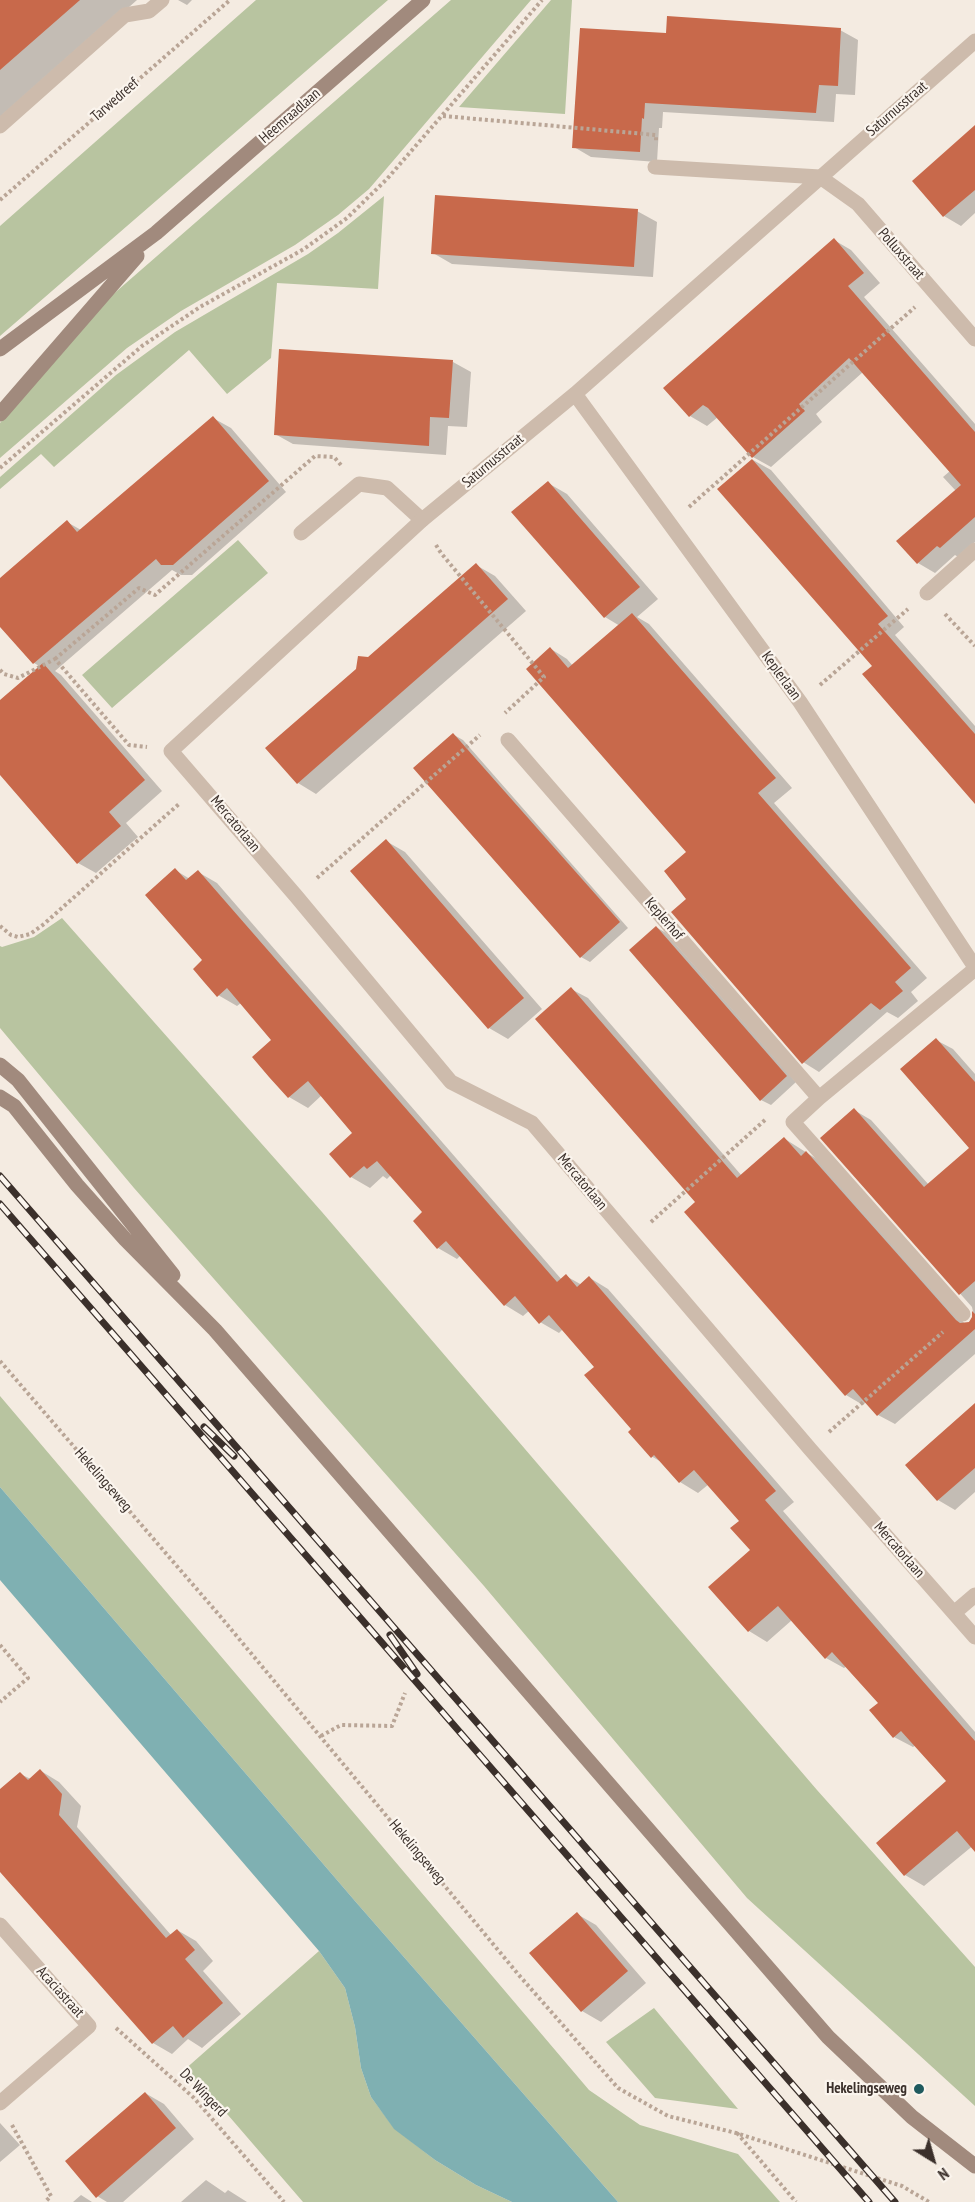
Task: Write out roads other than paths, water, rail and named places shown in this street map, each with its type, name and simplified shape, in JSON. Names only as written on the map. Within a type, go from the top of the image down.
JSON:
[{"type":"street","points":[[0,126],[125,15],[149,11],[162,0]]},
{"type":"street","name":"Heemraadlaan","points":[[0,349],[156,233],[423,0]]},
{"type":"street","name":"Saturnusstraat","points":[[171,751],[422,520],[575,394],[975,41]]},
{"type":"street","points":[[656,167],[820,177]]},
{"type":"street","name":"Polluxstraat","points":[[820,177],[858,204],[975,339]]},
{"type":"street","name":"Heemraadlaan","points":[[0,414],[156,233]]},
{"type":"street","name":"Keplerlaan","points":[[575,394],[800,702],[975,968]]},
{"type":"street","points":[[301,533],[359,484],[387,488],[422,520]]},
{"type":"street","points":[[927,593],[975,550]]},
{"type":"street","name":"Keplerhof","points":[[508,740],[819,1098]]},
{"type":"street","name":"Mercatorlaan","points":[[171,751],[451,1082],[532,1123],[810,1449],[975,1637]]},
{"type":"street","points":[[963,1314],[793,1122],[975,968]]},
{"type":"street","points":[[0,1065],[18,1080],[32,1097],[214,1330],[828,2037],[912,2117],[975,2166]]},
{"type":"street","points":[[0,1097],[14,1106],[77,1185],[125,1239],[214,1330]]},
{"type":"street","points":[[954,1613],[975,1595]]},
{"type":"street","name":"Acaciastraat","points":[[0,1925],[89,2026],[0,2103]]},
{"type":"water","points":[[0,1487],[355,1901],[618,2202],[512,2202],[476,2185],[435,2160],[394,2129],[371,2097],[361,2068],[355,2027],[345,1988],[319,1951],[0,1580]]},
{"type":"railway","points":[[0,1176],[895,2202]]},
{"type":"railway","points":[[0,1204],[869,2202]]},
{"type":"railway","points":[[204,1427],[234,1456]]},
{"type":"railway","points":[[390,1635],[417,1674]]},
{"type":"place","name":"Hekelingseweg","points":[[919,2089]]}]
